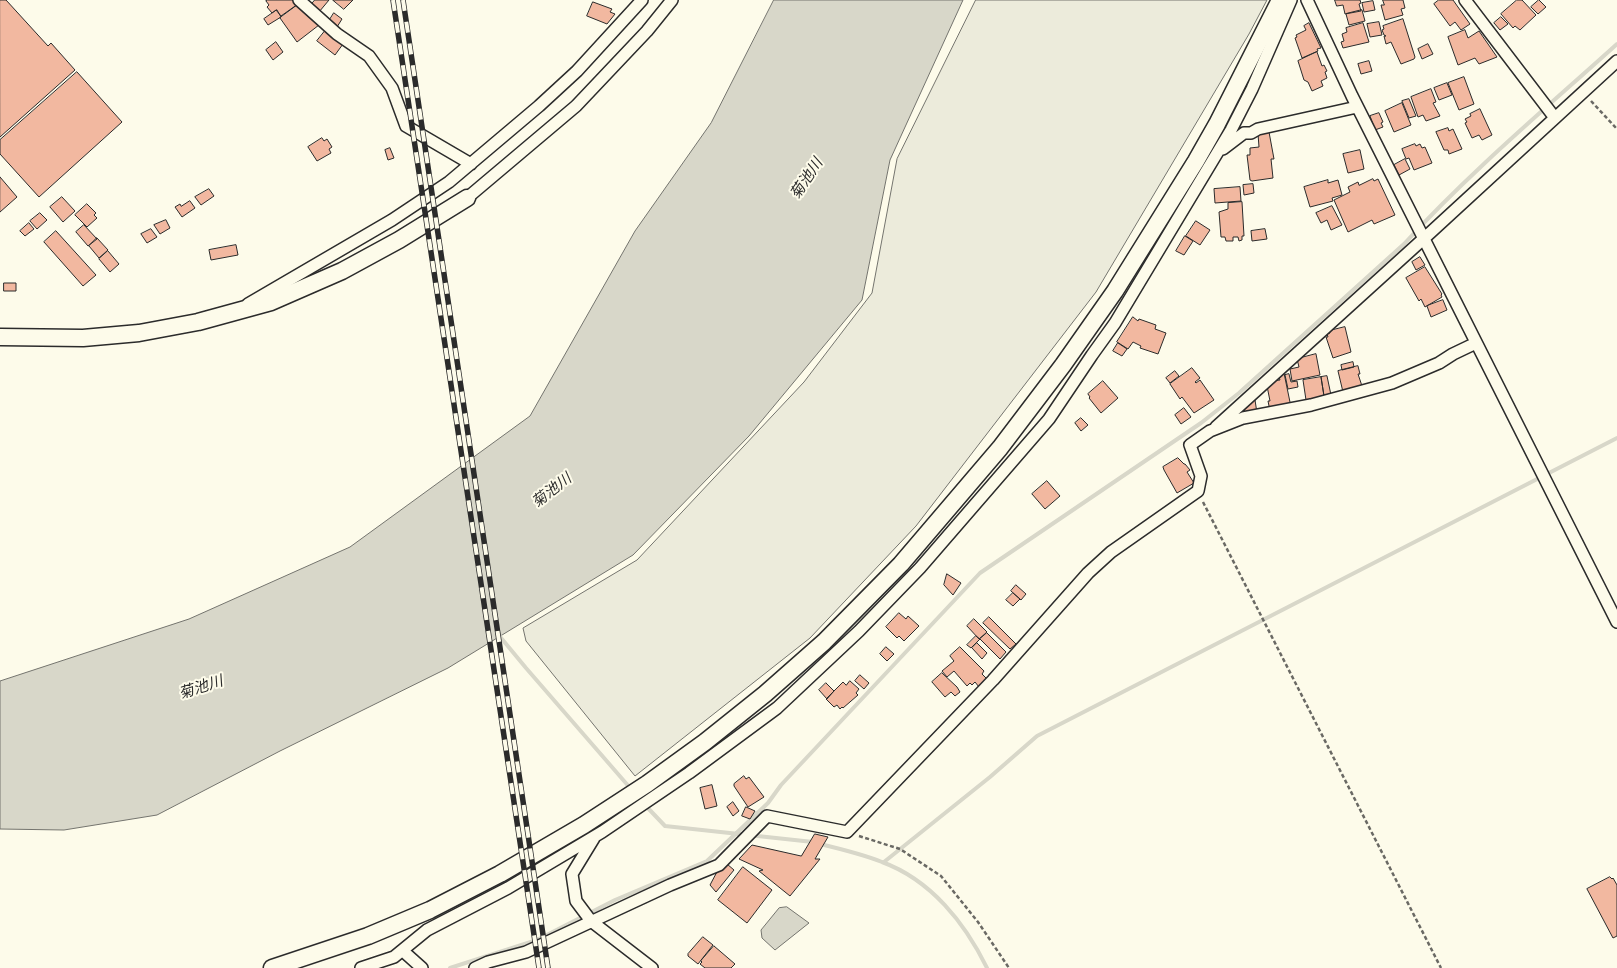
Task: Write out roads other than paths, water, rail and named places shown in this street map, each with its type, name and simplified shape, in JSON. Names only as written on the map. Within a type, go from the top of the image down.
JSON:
[{"type":"street","points":[[299,0],[337,34],[369,56],[392,88],[406,126],[470,164]]},
{"type":"street","points":[[232,313],[392,220],[449,182],[540,106],[577,71],[642,0]]},
{"type":"street","points":[[0,338],[82,338],[129,334],[198,322],[271,302],[342,271],[399,240],[467,198],[576,106],[647,31],[672,0]]},
{"type":"street","points":[[272,968],[368,936],[430,910],[500,874],[584,825],[647,784],[705,742],[765,694],[824,642],[913,549],[1000,448],[1063,365],[1115,291],[1196,160],[1217,124],[1280,0]]},
{"type":"street","points":[[361,968],[394,957],[404,951],[427,930],[508,888],[595,836],[689,773],[777,708],[859,631],[920,568],[1049,419],[1115,323],[1218,153],[1252,89],[1292,0]]},
{"type":"street","points":[[1307,0],[1357,107],[1617,622]]},
{"type":"street","points":[[1465,0],[1553,116]]},
{"type":"street","points":[[476,968],[488,962],[526,952],[670,885],[719,866],[767,816],[847,832],[993,680],[1088,573],[1111,552],[1198,491],[1201,476],[1190,445],[1210,431],[1423,238],[1553,116],[1617,61]]},
{"type":"street","points":[[1218,153],[1244,133],[1251,133],[1258,129],[1357,107]]},
{"type":"street","points":[[1210,431],[1243,418],[1311,405],[1392,383],[1476,343]]},
{"type":"street","points":[[595,836],[572,874],[576,901],[591,921],[652,968]]},
{"type":"street","points":[[404,951],[422,968]]},
{"type":"water","name":"菊池川","points":[[774,0],[963,0],[890,160],[862,300],[749,436],[633,555],[448,668],[280,751],[157,815],[64,830],[0,829],[0,681],[189,619],[350,547],[530,416],[635,231],[711,123]]},
{"type":"water","points":[[787,907],[809,923],[775,950],[762,938],[761,930],[779,908]]},
{"type":"waterway","points":[[450,968],[537,940],[615,900],[707,861],[768,803],[781,785],[980,573],[1201,423],[1239,393],[1404,244],[1481,166],[1617,44]]},
{"type":"waterway","points":[[884,862],[990,777],[1037,736],[1617,438]]},
{"type":"waterway","points":[[497,633],[631,789]]},
{"type":"waterway","points":[[645,805],[665,826],[813,842]]},
{"type":"waterway","points":[[820,844],[874,859],[900,870],[916,880],[945,905],[957,919],[987,968]]},
{"type":"railway","points":[[393,0],[539,968]]},
{"type":"railway","points":[[403,0],[548,968]]}]
